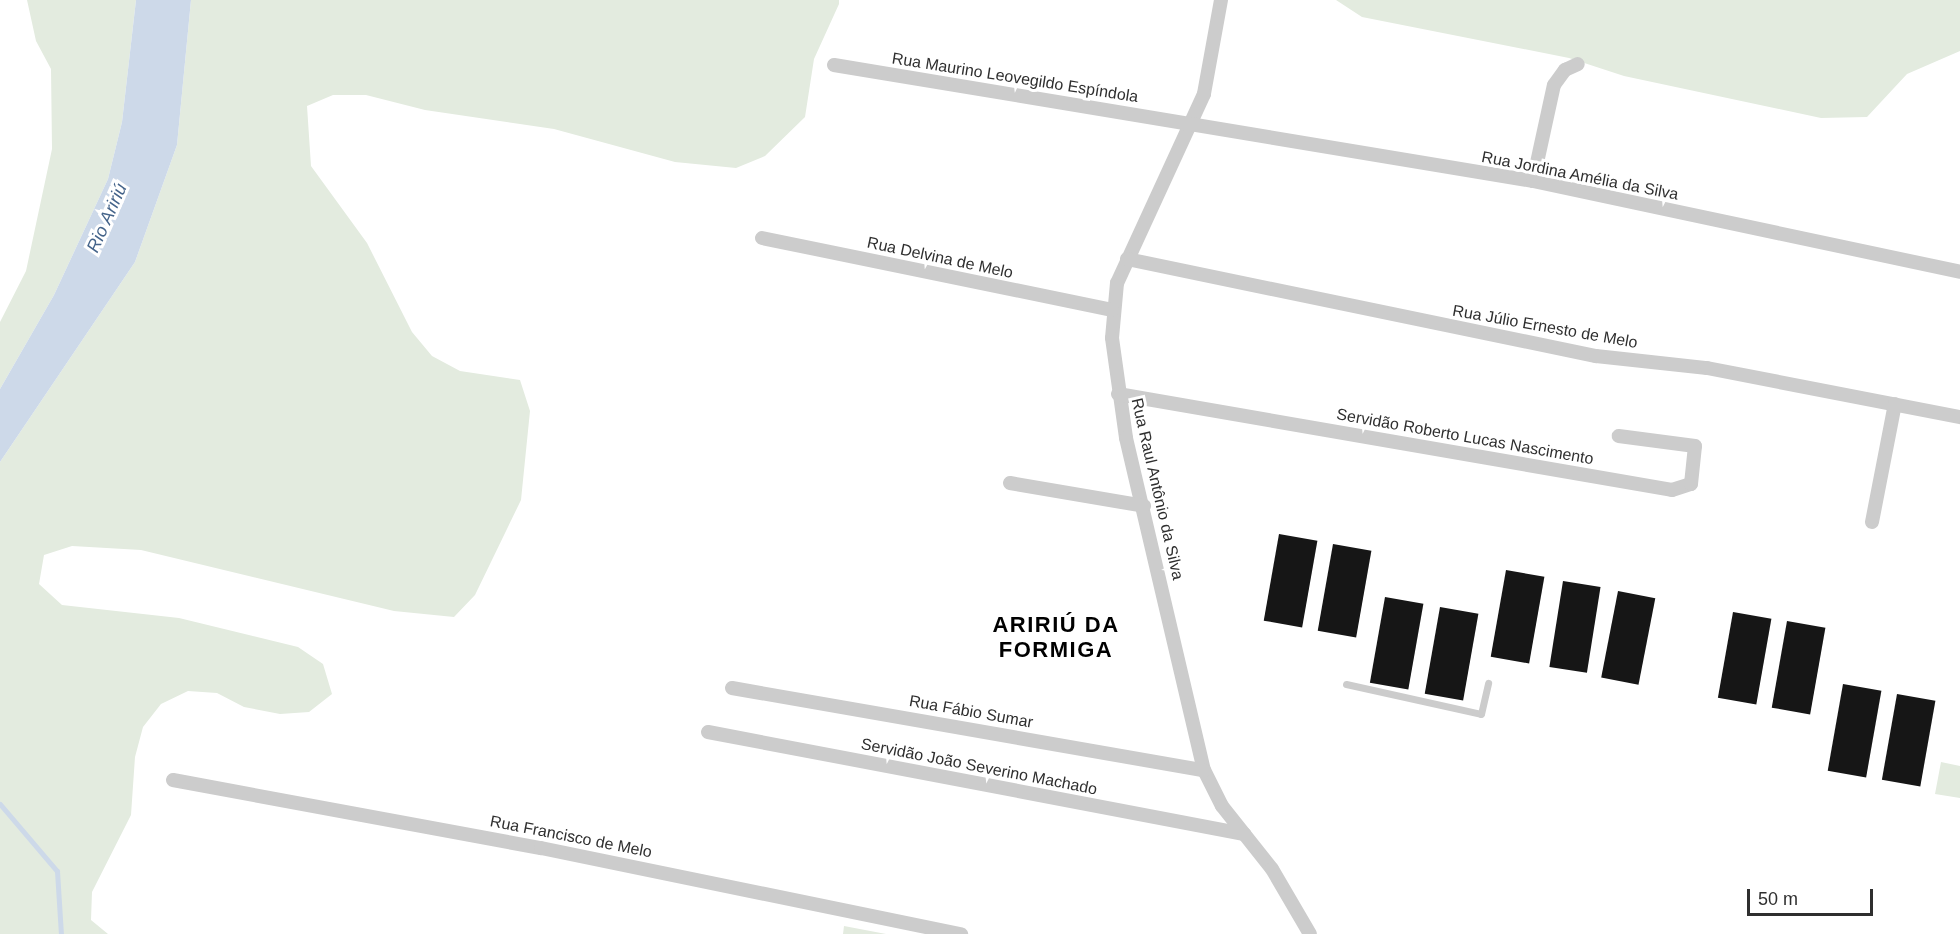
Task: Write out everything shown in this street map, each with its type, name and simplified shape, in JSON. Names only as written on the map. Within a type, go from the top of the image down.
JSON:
[{"type":"street","name":"Rua Raul Antônio da Silva","points":[[1221,0],[1211,71],[1191,123],[1127,259],[1112,310],[1118,394],[1204,770],[1244,834],[1272,869],[1310,934]]},
{"type":"street","points":[[1533,182],[1554,85],[1565,70],[1578,64]]},
{"type":"street","name":"Rua Maurino Leovegildo Espíndola","points":[[834,65],[1191,123]]},
{"type":"street","name":"Rua Jordina Amélia da Silva","points":[[1191,123],[1533,182],[1960,272]]},
{"type":"street","name":"Rua Delvina de Melo","points":[[762,238],[1112,310]]},
{"type":"street","name":"Rua Júlio Ernesto de Melo","points":[[1127,259],[1586,354],[1707,368],[1960,417]]},
{"type":"street","name":"Servidão Roberto Lucas Nascimento","points":[[1118,394],[1672,490],[1691,484],[1695,446],[1619,436]]},
{"type":"street","points":[[1872,522],[1895,404]]},
{"type":"street","points":[[1010,483],[1144,506]]},
{"type":"street","name":"Rua Fábio Sumar","points":[[732,688],[1204,770]]},
{"type":"street","name":"Servidão João Severino Machado","points":[[708,732],[1244,834]]},
{"type":"street","name":"Rua Francisco de Melo","points":[[173,780],[541,848],[961,934]]},
{"type":"lane","points":[[1346,684],[1481,714],[1488,684]]},
{"type":"shaded area","points":[[27,0],[136,0],[122,122],[108,179],[54,295],[0,389],[0,322],[26,271],[52,149],[51,69],[36,41]]},
{"type":"shaded area","points":[[191,0],[839,0],[839,4],[814,59],[805,117],[765,156],[736,168],[675,162],[554,129],[425,110],[366,95],[333,95],[307,106],[311,166],[367,243],[412,332],[432,356],[460,371],[520,380],[530,411],[521,500],[475,595],[454,617],[394,611],[141,550],[72,546],[44,555],[39,584],[62,605],[179,618],[298,647],[323,664],[332,694],[309,712],[280,714],[244,707],[217,693],[188,691],[161,704],[143,727],[135,757],[131,815],[92,892],[91,920],[108,934],[0,934],[0,462],[135,262],[177,145]]},
{"type":"shaded area","points":[[1336,0],[1960,0],[1960,51],[1907,74],[1867,117],[1821,118],[1624,76],[1569,58],[1362,17]]},
{"type":"shaded area","points":[[1941,762],[1960,766],[1960,798],[1935,794]]},
{"type":"shaded area","points":[[844,926],[886,934],[843,934]]},
{"type":"water","name":"Rio Aririú","points":[[136,0],[191,0],[177,145],[135,262],[0,462],[0,389],[54,295],[108,179],[122,122]]},
{"type":"building","points":[[1279,534],[1317,541],[1302,627],[1264,621]]},
{"type":"building","points":[[1333,544],[1371,551],[1356,637],[1318,631]]},
{"type":"building","points":[[1506,570],[1544,577],[1529,663],[1491,657]]},
{"type":"building","points":[[1563,581],[1601,587],[1587,673],[1549,667]]},
{"type":"building","points":[[1618,591],[1655,598],[1639,685],[1601,677]]},
{"type":"building","points":[[1385,597],[1423,604],[1408,689],[1370,683]]},
{"type":"building","points":[[1440,607],[1478,614],[1463,700],[1425,694]]},
{"type":"building","points":[[1733,612],[1771,619],[1756,704],[1718,698]]},
{"type":"building","points":[[1787,621],[1825,628],[1810,714],[1772,708]]},
{"type":"building","points":[[1843,684],[1881,691],[1866,777],[1828,771]]},
{"type":"building","points":[[1897,694],[1935,701],[1920,786],[1882,780]]},
{"type":"waterway","points":[[0,804],[57,871],[61,934]]},
{"type":"district","name":"ARIRIÚ DA FORMIGA","points":[[1056,636]]}]
